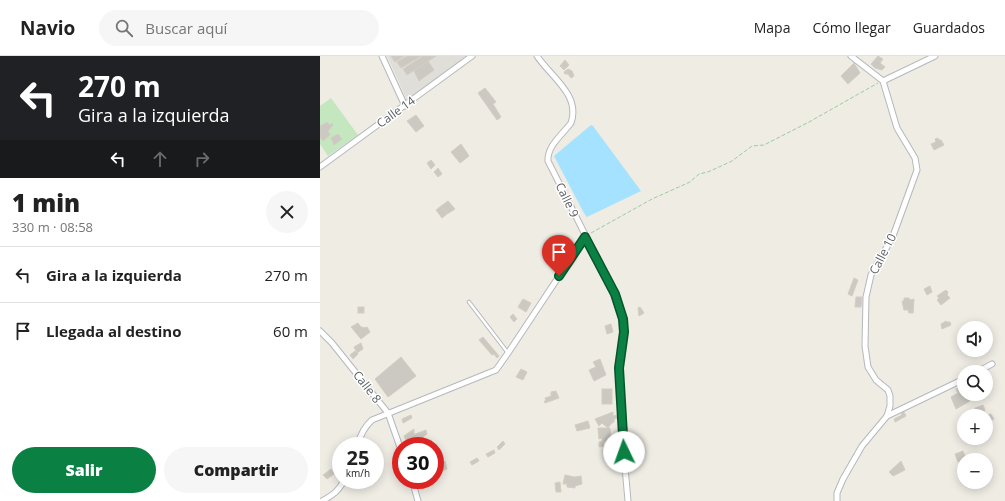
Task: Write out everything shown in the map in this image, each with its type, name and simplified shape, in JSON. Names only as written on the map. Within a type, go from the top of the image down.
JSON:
[{"type":"street","points":[[382,56],[405,106]]},
{"type":"street","name":"Calle 14","points":[[320,167],[472,56]]},
{"type":"street","name":"Calle 9","points":[[537,56],[564,89],[571,99],[573,106],[572,123],[550,148],[548,161],[615,294],[623,319],[624,332],[619,368],[628,501]]},
{"type":"street","points":[[851,56],[883,81],[935,56]]},
{"type":"street","name":"Calle 10","points":[[883,81],[897,128],[915,158],[917,170],[893,236],[871,275],[866,297],[865,346],[868,367],[876,380],[888,390],[890,396],[890,406],[887,416]]},
{"type":"street","points":[[361,437],[366,425],[372,420],[494,371],[508,353],[585,237]]},
{"type":"street","name":"Calle 8","points":[[320,331],[332,343],[388,413],[396,437]]},
{"type":"street","points":[[837,501],[837,493],[843,479],[862,446],[887,416],[957,382]]},
{"type":"street","points":[[322,501],[335,493],[338,489]]},
{"type":"street","points":[[415,489],[418,501]]},
{"type":"lane","points":[[469,302],[508,353]]},
{"type":"path","points":[[585,237],[652,199],[690,182],[699,174],[708,172],[732,160],[752,146],[764,145],[883,81]]},
{"type":"shaded area","points":[[387,56],[467,56],[407,100]]},
{"type":"green space","points":[[331,98],[358,135],[328,156],[320,144],[320,106]]},
{"type":"water","points":[[591,125],[641,191],[587,217],[554,156]]},
{"type":"building","points":[[391,56],[404,56],[395,62]]},
{"type":"building","points":[[407,56],[421,56],[401,68],[397,62]]},
{"type":"building","points":[[423,56],[436,56],[407,75],[403,69]]},
{"type":"building","points":[[878,56],[883,59],[880,63],[885,67],[882,70],[875,68],[871,64]]},
{"type":"building","points":[[565,60],[569,65],[564,70],[560,66]]},
{"type":"building","points":[[428,61],[434,70],[419,81],[414,71]]},
{"type":"building","points":[[854,63],[860,73],[848,84],[841,76]]},
{"type":"building","points":[[568,69],[572,71],[574,76],[571,78],[564,72]]},
{"type":"building","points":[[485,88],[496,102],[493,104],[501,117],[497,120],[478,93]]},
{"type":"building","points":[[416,115],[424,126],[416,132],[407,121]]},
{"type":"building","points":[[327,122],[330,125],[332,123],[333,125],[328,131],[330,135],[323,141],[320,137],[320,126]]},
{"type":"building","points":[[338,134],[342,139],[334,145],[331,138]]},
{"type":"building","points":[[938,138],[944,145],[934,150],[931,144],[936,142],[935,139]]},
{"type":"building","points":[[461,144],[469,156],[460,163],[451,152]]},
{"type":"building","points":[[431,160],[435,165],[431,169],[427,163]]},
{"type":"building","points":[[438,168],[442,174],[438,177],[434,172]]},
{"type":"building","points":[[448,201],[455,209],[447,214],[441,206]]},
{"type":"building","points":[[441,206],[447,214],[442,218],[436,210]]},
{"type":"building","points":[[854,278],[858,280],[852,296],[848,294]]},
{"type":"building","points":[[930,286],[932,292],[927,295],[924,289]]},
{"type":"building","points":[[946,290],[948,292],[947,295],[950,298],[941,305],[937,300],[939,298],[937,296]]},
{"type":"building","points":[[856,297],[862,297],[861,307],[855,307]]},
{"type":"building","points":[[904,298],[909,298],[910,300],[914,299],[913,313],[909,313],[908,310],[904,310],[902,301],[904,301]]},
{"type":"building","points":[[523,299],[531,303],[526,312],[518,307]]},
{"type":"building","points":[[358,307],[364,307],[364,313],[358,313]]},
{"type":"building","points":[[640,307],[644,313],[639,316],[638,308]]},
{"type":"building","points":[[513,314],[517,319],[514,322],[510,317]]},
{"type":"building","points":[[946,321],[950,322],[951,325],[942,329],[941,324]]},
{"type":"building","points":[[358,323],[361,327],[367,327],[370,332],[361,339],[351,327]]},
{"type":"building","points":[[611,324],[613,332],[607,334],[605,326]]},
{"type":"building","points":[[483,337],[499,356],[497,358],[494,354],[492,355],[479,340]]},
{"type":"building","points":[[361,343],[363,349],[357,353],[354,347]]},
{"type":"building","points":[[355,351],[358,354],[353,359],[350,355]]},
{"type":"building","points":[[401,357],[416,376],[388,397],[375,379]]},
{"type":"building","points":[[600,359],[606,375],[594,381],[589,370],[596,367],[593,362]]},
{"type":"building","points":[[521,369],[527,372],[523,380],[516,377]]},
{"type":"building","points":[[602,389],[612,389],[612,404],[602,404]]},
{"type":"building","points":[[556,391],[559,398],[545,403],[545,398],[551,396],[551,392]]},
{"type":"building","points":[[957,394],[957,401],[970,401],[956,409],[951,397]]},
{"type":"building","points":[[983,405],[985,409],[976,409]]},
{"type":"building","points":[[613,412],[613,416],[618,415],[618,418],[614,419],[614,422],[608,428],[602,423],[599,426],[595,419]]},
{"type":"building","points":[[904,412],[906,416],[895,422],[894,419],[902,415],[901,414]]},
{"type":"building","points":[[411,415],[412,418],[403,423],[402,419]]},
{"type":"building","points":[[588,421],[590,428],[577,431],[575,425]]},
{"type":"building","points":[[598,428],[610,428],[611,441],[603,442],[604,446],[599,447],[599,442],[602,441],[602,438],[599,439]]},
{"type":"building","points":[[414,429],[414,435],[408,437],[404,436]]},
{"type":"building","points":[[426,430],[427,434],[423,437],[408,437]]},
{"type":"building","points":[[503,441],[505,444],[499,450],[497,447]]},
{"type":"building","points":[[617,448],[618,453],[612,455],[611,449]]},
{"type":"building","points":[[494,450],[495,453],[488,457],[486,454]]},
{"type":"building","points":[[477,458],[479,461],[472,465],[470,462]]},
{"type":"building","points":[[901,461],[905,470],[893,476],[889,472]]},
{"type":"building","points":[[444,462],[447,469],[444,470]]},
{"type":"building","points":[[331,469],[332,475],[327,479],[323,475]]},
{"type":"building","points":[[565,475],[575,477],[581,476],[582,484],[575,486],[575,488],[567,487],[567,484],[563,484]]},
{"type":"building","points":[[560,482],[561,492],[556,492],[555,483]]},
{"type":"route","points":[[559,276],[585,237],[615,294],[623,319],[624,332],[619,368],[624,452]]}]
